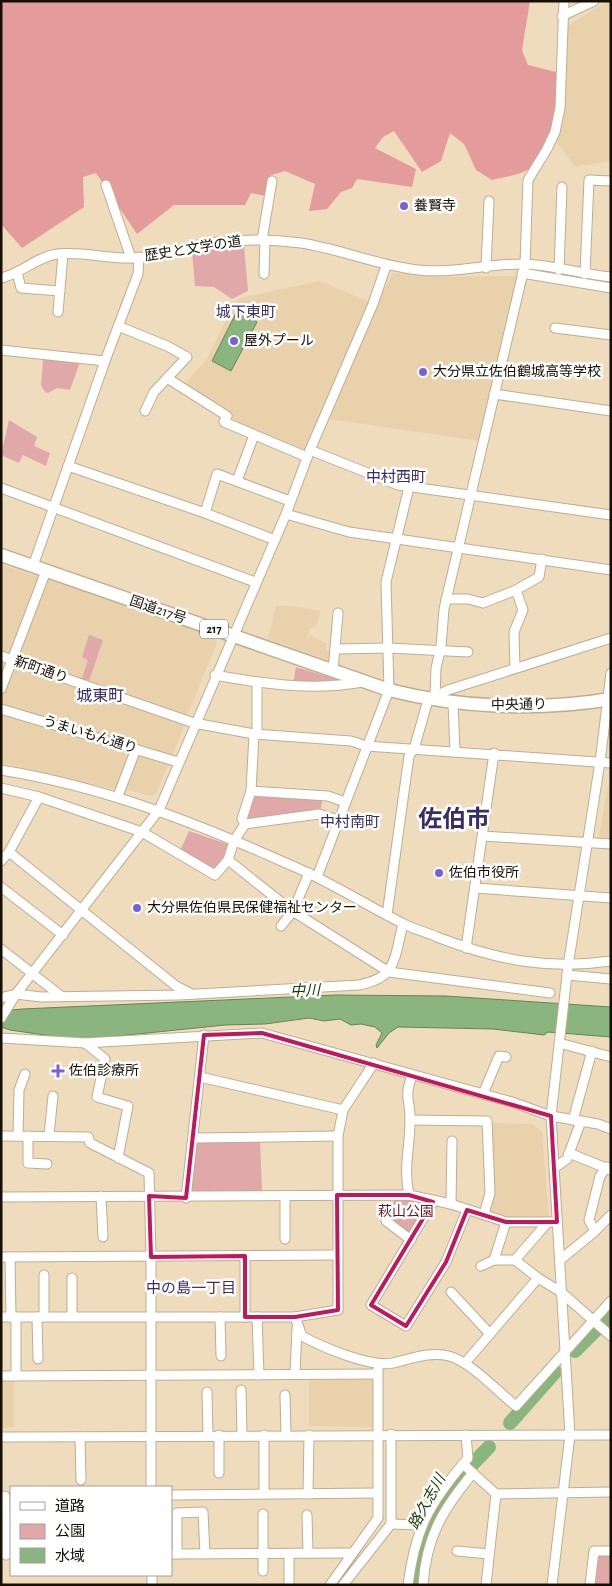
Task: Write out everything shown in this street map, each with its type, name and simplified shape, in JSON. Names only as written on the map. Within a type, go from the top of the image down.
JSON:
[{"type":"highway","name":"国道217号","points":[[1,555],[389,690],[431,698]]},
{"type":"highway","name":"中央通り","points":[[431,698],[475,705],[546,705],[609,699]]},
{"type":"street","points":[[387,915],[410,756],[431,698],[440,649],[446,599],[523,268],[528,180],[553,138],[560,108],[564,1]]},
{"type":"street","points":[[562,16],[594,1]]},
{"type":"street","points":[[586,274],[590,180],[611,181]]},
{"type":"street","points":[[264,274],[263,240],[272,181]]},
{"type":"street","points":[[33,566],[105,361],[138,274],[135,257],[106,185]]},
{"type":"street","points":[[559,270],[562,186]]},
{"type":"street","points":[[486,268],[489,201]]},
{"type":"street","name":"歴史と文学の道","points":[[1,278],[42,259],[64,254],[135,257],[162,255],[210,243],[263,240],[301,243],[341,252],[386,266],[421,270],[456,271],[486,268],[523,268]]},
{"type":"street","points":[[58,312],[64,254]]},
{"type":"street","points":[[1,1018],[13,998],[159,810],[194,723],[286,514],[309,453],[373,304],[386,266]]},
{"type":"street","points":[[523,268],[559,270],[611,277]]},
{"type":"street","points":[[523,268],[611,288]]},
{"type":"street","points":[[17,272],[21,288],[60,292]]},
{"type":"street","points":[[118,326],[167,346],[187,357],[154,392],[145,411]]},
{"type":"street","points":[[555,328],[611,335]]},
{"type":"street","points":[[1,350],[105,361]]},
{"type":"street","points":[[167,378],[227,416],[224,422],[254,435],[398,485],[611,516]]},
{"type":"street","points":[[494,394],[611,411]]},
{"type":"street","points":[[237,481],[254,435]]},
{"type":"street","points":[[68,466],[205,513],[275,540]]},
{"type":"street","points":[[205,513],[217,474],[290,501]]},
{"type":"street","points":[[281,926],[293,911],[313,875],[338,820],[389,690],[386,582],[409,487]]},
{"type":"street","points":[[1,488],[255,582]]},
{"type":"street","points":[[286,514],[349,532],[458,550],[542,559],[611,570]]},
{"type":"street","points":[[446,599],[468,598],[483,603],[516,590],[539,577],[542,559]]},
{"type":"street","points":[[1,689],[46,571]]},
{"type":"street","points":[[515,668],[514,632],[523,610],[516,590]]},
{"type":"street","points":[[333,671],[338,613]]},
{"type":"street","points":[[431,698],[515,668],[611,638]]},
{"type":"street","points":[[336,649],[440,649],[468,652]]},
{"type":"street","name":"新町通り","points":[[1,656],[194,723],[256,734],[351,741],[366,746],[611,763]]},
{"type":"street","points":[[552,1585],[570,1435],[560,1260],[553,1222],[554,1168],[551,1116],[567,970],[600,762],[611,674]]},
{"type":"street","points":[[215,675],[256,683],[330,686],[366,682]]},
{"type":"street","points":[[245,824],[242,819],[251,791],[256,734],[256,683]]},
{"type":"street","points":[[453,702],[455,751]]},
{"type":"street","name":"うまいもん通り","points":[[1,709],[178,762]]},
{"type":"street","points":[[118,796],[136,749]]},
{"type":"street","points":[[466,948],[494,754]]},
{"type":"street","points":[[1,770],[118,796],[159,810],[313,875],[403,924],[466,948],[499,958],[611,979]]},
{"type":"street","points":[[1,788],[39,797],[142,832],[215,875],[228,860],[234,841],[245,824],[319,814],[338,820]]},
{"type":"street","points":[[251,791],[328,796],[345,802]]},
{"type":"street","points":[[2,860],[9,852],[39,797]]},
{"type":"street","points":[[483,836],[611,844]]},
{"type":"street","points":[[9,852],[176,986],[192,994]]},
{"type":"street","points":[[228,860],[293,911],[389,972],[550,993]]},
{"type":"street","points":[[1,887],[63,936]]},
{"type":"street","points":[[474,888],[611,898]]},
{"type":"street","points":[[1,998],[192,994],[359,985],[375,982],[389,972],[403,924]]},
{"type":"street","points":[[1,950],[61,996]]},
{"type":"street","points":[[567,970],[611,961]]},
{"type":"street","points":[[1,1038],[85,1043],[262,1033],[374,1063],[412,1076],[512,1102],[551,1116],[598,1124],[611,1129]]},
{"type":"street","points":[[186,1198],[204,1035]]},
{"type":"street","points":[[560,1040],[611,1056]]},
{"type":"street","points":[[85,1043],[105,1059],[97,1097],[126,1105],[118,1158]]},
{"type":"street","points":[[554,1168],[567,1159],[569,1153],[592,1051]]},
{"type":"street","points":[[482,1094],[499,1056],[506,1057]]},
{"type":"street","points":[[9,1317],[257,1317],[296,1319],[338,1310],[338,1136],[343,1110],[374,1063]]},
{"type":"street","points":[[18,1136],[19,1090],[25,1074]]},
{"type":"street","points":[[409,1195],[404,1174],[410,1120],[406,1091],[412,1076]]},
{"type":"street","points":[[200,1077],[343,1110]]},
{"type":"street","points":[[49,1135],[53,1096]]},
{"type":"street","points":[[410,1120],[487,1120],[490,1193],[484,1214]]},
{"type":"street","points":[[1,1136],[49,1135],[88,1137],[90,1143],[149,1174],[152,1258],[151,1486]]},
{"type":"street","points":[[28,1136],[28,1163],[47,1164]]},
{"type":"street","points":[[193,1138],[338,1136]]},
{"type":"street","points":[[451,1204],[452,1141]]},
{"type":"street","points":[[569,1153],[609,1169]]},
{"type":"street","points":[[595,1231],[589,1220],[600,1176],[609,1169]]},
{"type":"street","points":[[1,1197],[149,1196],[186,1198],[409,1195],[433,1202],[451,1204],[506,1222],[553,1222]]},
{"type":"street","points":[[101,1196],[103,1237]]},
{"type":"street","points":[[285,1196],[285,1239]]},
{"type":"street","points":[[433,1202],[371,1305],[406,1326],[446,1262],[467,1210]]},
{"type":"street","points":[[560,1260],[611,1215]]},
{"type":"street","points":[[386,1221],[411,1240]]},
{"type":"street","points":[[494,1260],[506,1222]]},
{"type":"street","points":[[515,1260],[553,1222]]},
{"type":"street","points":[[16,1376],[9,1317],[5,1257],[152,1258],[338,1255]]},
{"type":"street","points":[[245,1256],[245,1317]]},
{"type":"street","points":[[481,1266],[494,1260],[515,1260],[538,1278],[561,1292],[611,1336]]},
{"type":"street","points":[[38,1359],[44,1275]]},
{"type":"street","points":[[72,1278],[72,1317]]},
{"type":"street","points":[[465,1363],[538,1278]]},
{"type":"street","points":[[451,1292],[490,1334]]},
{"type":"street","points":[[296,1319],[302,1336],[328,1350],[379,1363],[391,1364],[415,1356],[448,1356],[465,1363],[516,1406],[565,1352],[598,1325],[611,1302]]},
{"type":"street","points":[[220,1317],[221,1356]]},
{"type":"street","points":[[257,1317],[259,1375]]},
{"type":"street","points":[[295,1374],[296,1319]]},
{"type":"street","points":[[330,1585],[378,1518],[377,1374],[379,1363]]},
{"type":"street","points":[[1,1376],[377,1374]]},
{"type":"street","points":[[241,1390],[242,1435]]},
{"type":"street","points":[[207,1392],[208,1436]]},
{"type":"street","points":[[285,1395],[286,1435]]},
{"type":"street","points":[[1,1437],[378,1434],[611,1435]]},
{"type":"street","points":[[343,1585],[391,1524],[391,1434]]},
{"type":"street","points":[[219,1435],[219,1473]]},
{"type":"street","points":[[264,1435],[264,1494]]},
{"type":"street","points":[[308,1435],[308,1494]]},
{"type":"street","points":[[423,1585],[424,1562],[436,1526],[468,1469],[466,1435]]},
{"type":"street","points":[[80,1437],[81,1480]]},
{"type":"street","points":[[468,1469],[496,1494],[611,1492]]},
{"type":"street","points":[[408,1585],[411,1560],[421,1525],[434,1501],[468,1469]]},
{"type":"street","points":[[172,1495],[378,1494]]},
{"type":"street","points":[[486,1585],[496,1494]]},
{"type":"street","points":[[6,1496],[6,1555]]},
{"type":"street","points":[[205,1554],[204,1512],[177,1513],[174,1554],[205,1554],[263,1554],[289,1554],[352,1553]]},
{"type":"street","points":[[263,1514],[263,1571]]},
{"type":"street","points":[[307,1514],[308,1553]]},
{"type":"street","points":[[391,1524],[421,1525]]},
{"type":"street","points":[[457,1551],[489,1554]]},
{"type":"street","points":[[590,1585],[594,1551],[611,1551]]},
{"type":"street","points":[[289,1554],[289,1585]]},
{"type":"highlighted area","points":[[262,1033],[551,1116],[557,1222],[506,1222],[467,1210],[446,1262],[406,1326],[371,1305],[433,1202],[409,1195],[337,1195],[338,1310],[295,1317],[245,1317],[245,1256],[151,1257],[149,1196],[186,1198],[204,1035]]},
{"type":"shaded area","points":[[1,1],[530,1],[522,50],[528,65],[556,72],[557,96],[554,124],[545,150],[538,161],[529,169],[516,174],[492,180],[476,170],[464,144],[450,133],[441,161],[422,172],[394,131],[383,137],[375,148],[416,169],[412,187],[357,179],[352,188],[341,192],[327,209],[309,211],[315,184],[285,171],[271,175],[266,196],[251,193],[245,205],[174,205],[137,234],[96,173],[83,177],[84,207],[22,248],[1,224]]},
{"type":"shaded area","points":[[611,1],[611,161],[575,167],[556,141],[562,116],[566,27],[597,7]]},
{"type":"shaded area","name":"大分県立佐伯鶴城高等学校","points":[[393,273],[445,277],[518,276],[480,441],[330,419],[383,291]]},
{"type":"shaded area","points":[[320,281],[369,302],[307,455],[228,420],[182,386],[205,362],[234,304],[240,298]]},
{"type":"shaded area","points":[[1,564],[41,578],[11,658],[1,655]]},
{"type":"shaded area","points":[[44,578],[215,637],[217,643],[186,718],[14,659]]},
{"type":"shaded area","points":[[276,606],[292,606],[320,611],[317,624],[310,629],[307,640],[310,635],[326,643],[326,649],[334,652],[333,662],[268,639]]},
{"type":"shaded area","points":[[13,661],[186,721],[171,759],[1,708],[1,691]]},
{"type":"shaded area","points":[[1,710],[134,750],[119,790],[1,763]]},
{"type":"shaded area","points":[[138,753],[169,764],[156,793],[152,796],[123,789]]},
{"type":"shaded area","points":[[608,785],[611,785],[611,842],[598,842]]},
{"type":"shaded area","points":[[491,1123],[531,1124],[542,1131],[549,1218],[510,1218],[491,1214],[489,1210]]},
{"type":"shaded area","points":[[374,1377],[376,1427],[309,1426],[309,1378]]},
{"type":"shaded area","points":[[1,1379],[14,1379],[14,1427],[1,1428]]},
{"type":"green space","points":[[244,246],[248,291],[232,299],[214,287],[195,286],[192,251]]},
{"type":"green space","points":[[43,359],[80,362],[70,390],[57,388],[48,393],[45,392],[41,385]]},
{"type":"green space","points":[[9,420],[37,437],[34,446],[50,453],[46,466],[23,455],[19,463],[1,455]]},
{"type":"green space","points":[[89,635],[103,640],[88,684],[81,681],[88,660],[82,657]]},
{"type":"green space","points":[[296,667],[340,680],[339,684],[293,684]]},
{"type":"green space","points":[[252,793],[323,797],[320,812],[247,822],[244,819]]},
{"type":"green space","points":[[189,831],[230,845],[215,872],[180,851]]},
{"type":"green space","points":[[195,1139],[260,1139],[262,1191],[191,1192]]},
{"type":"green space","name":"萩山公園","points":[[396,1197],[429,1203],[411,1236],[385,1218]]},
{"type":"green space","points":[[595,1553],[611,1553],[611,1585],[591,1585]]},
{"type":"water","name":"屋外プール","points":[[237,311],[257,322],[231,371],[212,361]]},
{"type":"water","points":[[336,995],[446,996],[611,1007],[611,1037],[548,1032],[544,1035],[493,1029],[398,1027],[389,1033],[377,1048],[376,1045],[382,1033],[375,1027],[361,1024],[351,1025],[340,1019],[324,1021],[309,1018],[265,1024],[225,1025],[79,1040],[1,1027],[1,1011]]},
{"type":"waterway","name":"路久志川","points":[[575,1351],[611,1315]]},
{"type":"waterway","name":"路久志川","points":[[510,1423],[555,1372]]},
{"type":"waterway","name":"路久志川","points":[[416,1585],[426,1533],[454,1483],[489,1447]]},
{"type":"waterway","points":[[336,1585],[382,1518]]},
{"type":"place","name":"養賢寺","points":[[404,206]]},
{"type":"place","name":"屋外プール","points":[[234,341]]},
{"type":"place","name":"大分県立佐伯鶴城高等学校","points":[[423,372]]},
{"type":"place","name":"佐伯市役所","points":[[439,873]]},
{"type":"place","name":"大分県佐伯県民保健福祉センター","points":[[137,908]]},
{"type":"place","name":"佐伯診療所","points":[[58,1071]]},
{"type":"district","name":"城下東町","points":[[246,312]]},
{"type":"district","name":"中村西町","points":[[396,477]]},
{"type":"district","name":"城東町","points":[[100,696]]},
{"type":"district","name":"佐伯市","points":[[454,820]]},
{"type":"district","name":"中村南町","points":[[350,822]]},
{"type":"district","name":"中の島一丁目","points":[[191,1288]]},
{"type":"water label","name":"中川","points":[[305,991]]}]
